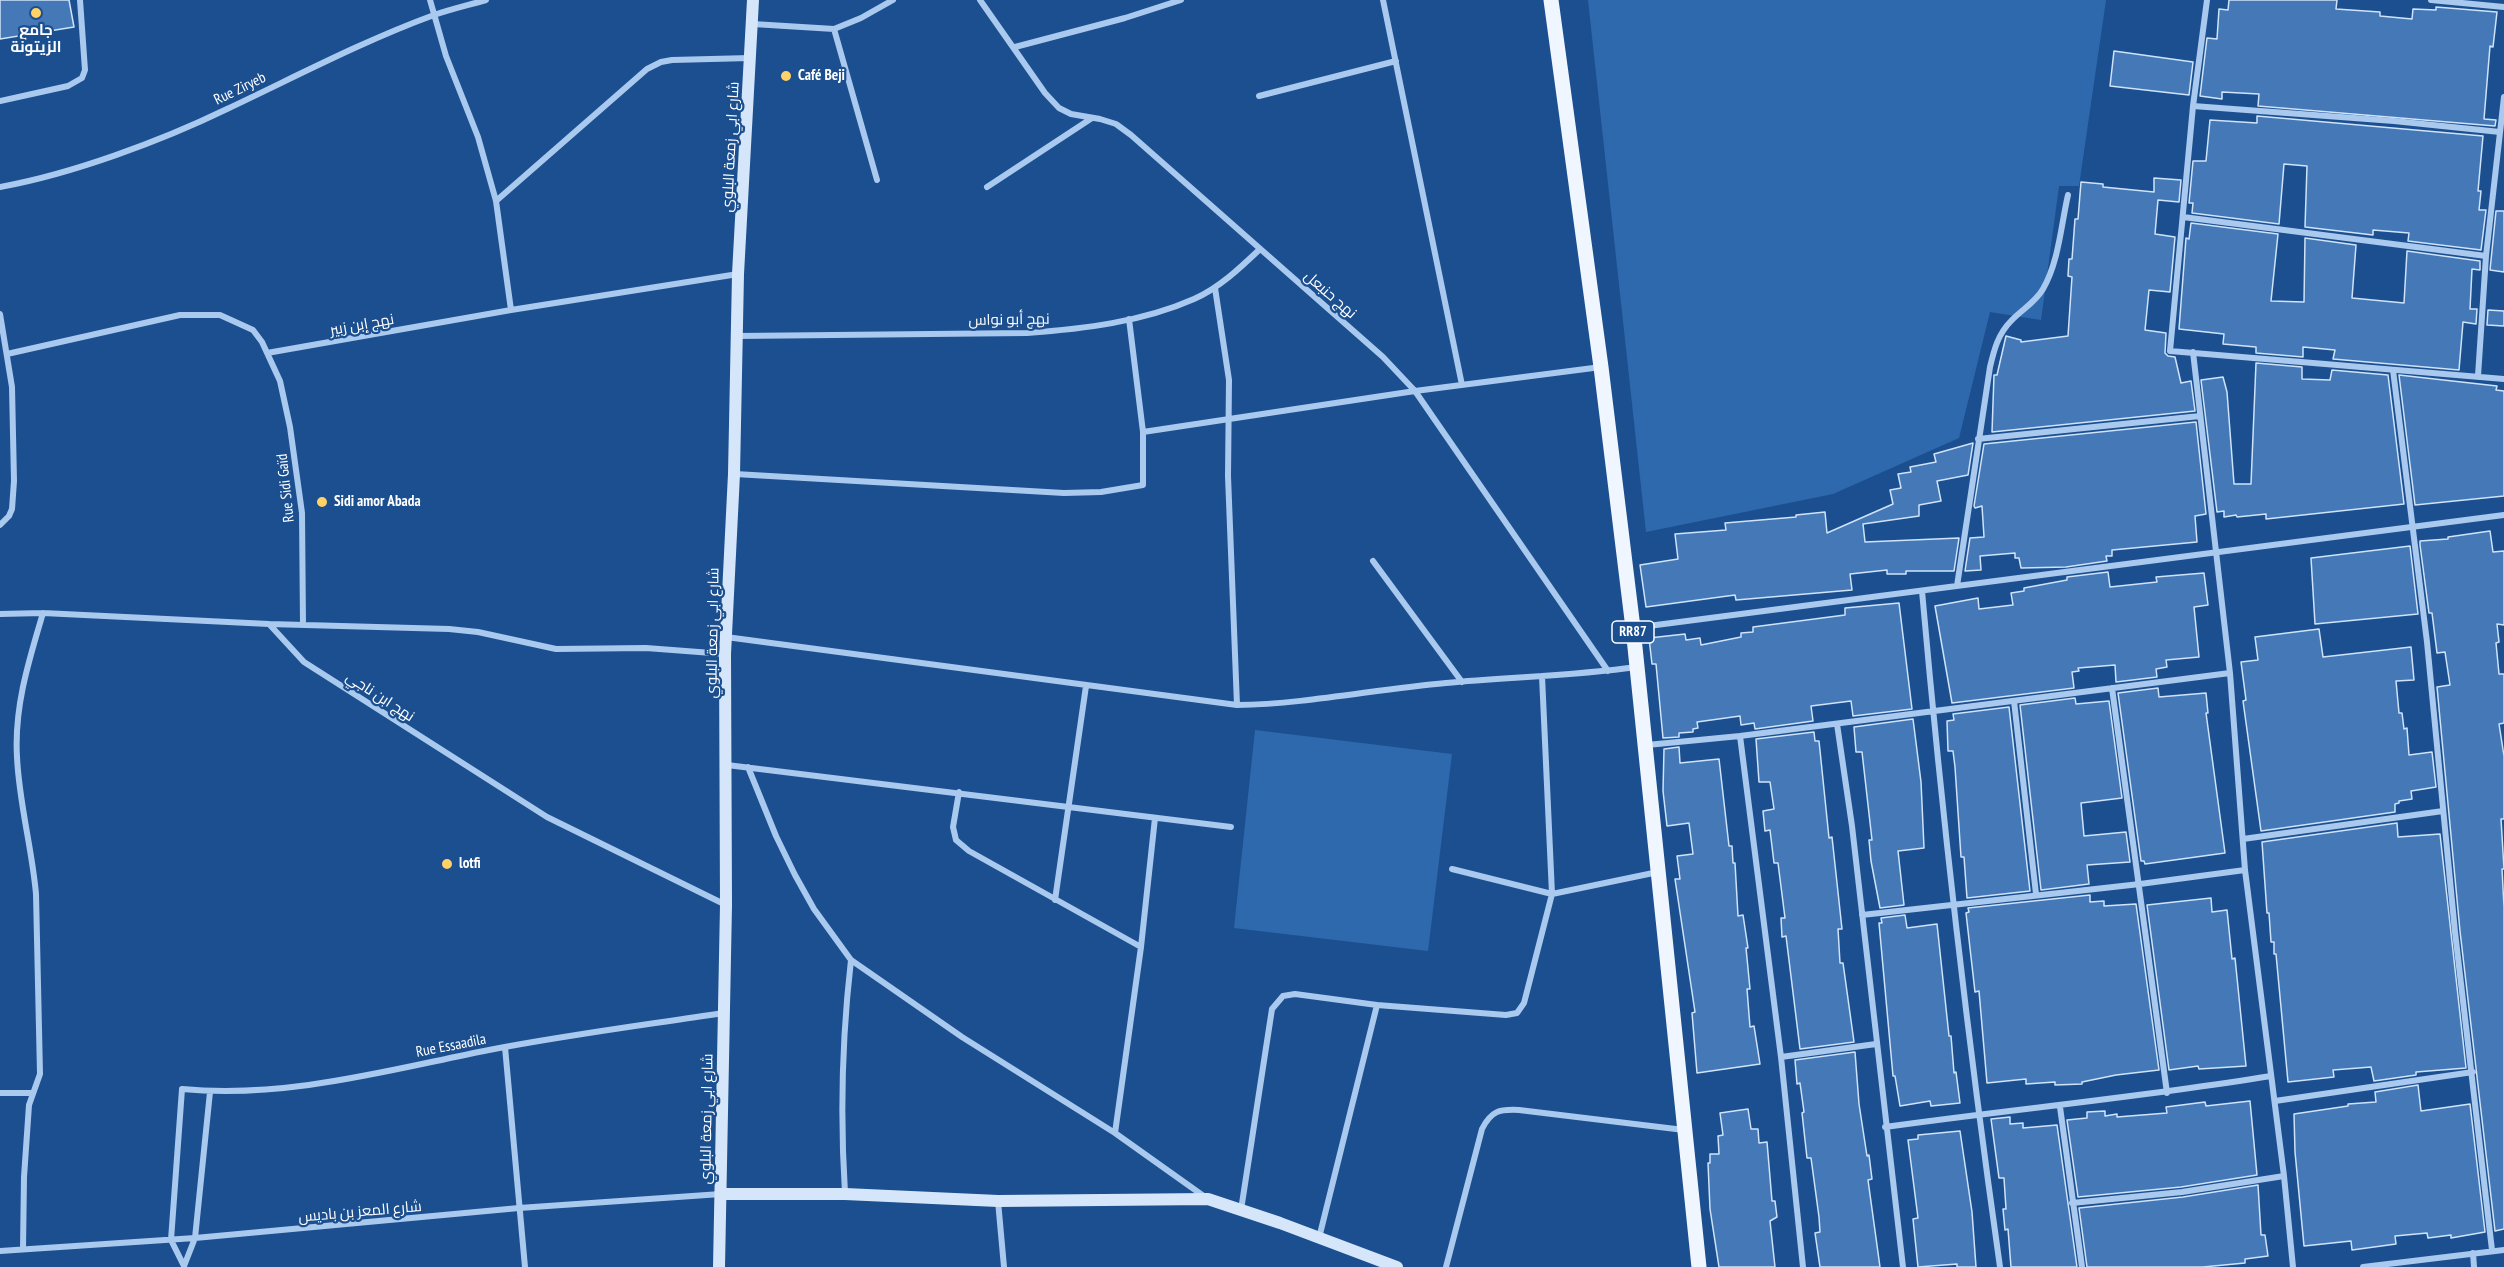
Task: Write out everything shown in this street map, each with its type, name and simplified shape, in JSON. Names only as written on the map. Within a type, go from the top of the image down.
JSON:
[{"type":"main road","name":"شارع ابي زمعة البلوي","points":[[719,1267],[726,905],[725,654],[734,474],[738,274],[753,0]]},
{"type":"main road","name":"RR87","points":[[1551,0],[1601,367],[1633,628],[1699,1267]]},
{"type":"main road","points":[[722,1194],[845,1194],[998,1201],[1208,1199],[1241,1209],[1396,1267]]},
{"type":"street","points":[[0,101],[68,86],[82,78],[85,70],[80,0]]},
{"type":"street","points":[[430,0],[446,57],[478,137],[496,201],[511,310]]},
{"type":"street","name":"Rue Ziryeb","points":[[0,188],[75,167],[198,122],[285,80],[435,14],[486,0]]},
{"type":"street","points":[[753,24],[834,29],[861,18],[893,0]]},
{"type":"street","name":"نهج حنبعل","points":[[980,0],[1045,93],[1059,108],[1071,114],[1116,124],[1131,135],[1383,357],[1415,391],[1608,671]]},
{"type":"street","points":[[1015,47],[1125,18],[1181,0]]},
{"type":"street","points":[[1383,0],[1462,385]]},
{"type":"street","points":[[2207,0],[2193,106],[2170,351],[2504,379]]},
{"type":"street","points":[[2431,0],[2504,7]]},
{"type":"street","points":[[834,29],[877,180]]},
{"type":"street","points":[[496,201],[647,69],[661,62],[672,60],[751,58]]},
{"type":"street","points":[[1259,96],[1396,61]]},
{"type":"street","points":[[2478,376],[2486,256],[2504,97]]},
{"type":"street","points":[[2193,106],[2383,120],[2500,132]]},
{"type":"street","points":[[987,187],[1092,118]]},
{"type":"street","points":[[1957,586],[1978,439],[1996,343],[2012,320],[2034,302],[2044,287],[2055,258],[2068,195]]},
{"type":"street","points":[[2183,217],[2486,256]]},
{"type":"street","name":"نهج أبو نواس","points":[[736,336],[1027,333],[1072,330],[1129,319],[1194,299],[1215,288],[1260,249]]},
{"type":"street","name":"نهج إبن زبير","points":[[267,353],[511,310],[738,274]]},
{"type":"street","points":[[1215,288],[1229,380],[1227,418],[1237,705]]},
{"type":"street","points":[[0,314],[12,387],[14,498],[9,516],[0,525]]},
{"type":"street","points":[[7,354],[92,337],[180,315],[220,315],[253,330],[267,353]]},
{"type":"street","points":[[734,474],[1064,492],[1109,491],[1143,485],[1143,432],[1129,319]]},
{"type":"street","points":[[2193,352],[2230,673],[2245,870],[2275,1101],[2293,1267]]},
{"type":"street","name":"Rue Sidi Gaïd","points":[[267,353],[280,381],[298,478],[302,513],[303,625]]},
{"type":"street","points":[[1143,432],[1415,391],[1601,367]]},
{"type":"street","points":[[2393,370],[2427,642],[2443,811],[2492,1250]]},
{"type":"street","points":[[1978,439],[2200,416]]},
{"type":"street","points":[[1633,628],[2504,515]]},
{"type":"street","points":[[1373,561],[1462,682]]},
{"type":"street","points":[[1922,591],[1978,1114],[2000,1267]]},
{"type":"street","points":[[0,614],[43,613],[269,624],[448,629],[478,632],[556,649],[646,648],[725,654]]},
{"type":"street","points":[[23,1249],[29,1105],[40,1074],[36,980],[37,920],[33,864],[20,796],[17,729],[24,680],[43,613]]},
{"type":"street","name":"نهج ابن ناجي","points":[[269,624],[304,662],[537,810],[726,905]]},
{"type":"street","points":[[726,637],[1237,705],[1284,704],[1462,682],[1637,667]]},
{"type":"street","points":[[1646,745],[1740,736],[2230,673]]},
{"type":"street","points":[[1241,1209],[1275,1003],[1283,996],[1295,994],[1377,1005],[1506,1015],[1517,1013],[1526,997],[1552,894],[1542,676]]},
{"type":"street","points":[[1055,900],[1086,686]]},
{"type":"street","points":[[2112,688],[2167,1093]]},
{"type":"street","points":[[2014,701],[2036,894]]},
{"type":"street","points":[[1837,724],[1903,1267]]},
{"type":"street","points":[[1740,736],[1781,1057],[1803,1267]]},
{"type":"street","points":[[727,765],[1231,827]]},
{"type":"street","points":[[748,767],[776,836],[795,875],[814,909],[851,960],[962,1037],[1114,1133],[1208,1199]]},
{"type":"street","points":[[959,792],[953,827],[956,840],[969,851],[1141,947]]},
{"type":"street","points":[[2243,839],[2443,811]]},
{"type":"street","points":[[1114,1133],[1141,947],[1155,818]]},
{"type":"street","points":[[1452,869],[1552,894],[1658,872]]},
{"type":"street","points":[[1862,915],[2245,870]]},
{"type":"street","points":[[845,1194],[842,1074],[851,960]]},
{"type":"street","points":[[1319,1238],[1377,1005]]},
{"type":"street","name":"Rue Essaadila","points":[[171,1240],[182,1089],[210,1092],[282,1090],[505,1047],[723,1013]]},
{"type":"street","points":[[1781,1057],[1876,1044]]},
{"type":"street","points":[[505,1047],[525,1267]]},
{"type":"street","points":[[2275,1101],[2473,1072]]},
{"type":"street","points":[[1885,1127],[2167,1093],[2271,1076]]},
{"type":"street","points":[[0,1094],[33,1092]]},
{"type":"street","points":[[184,1266],[195,1238],[210,1092]]},
{"type":"street","points":[[2060,1107],[2082,1267]]},
{"type":"street","points":[[1446,1267],[1482,1129],[1491,1114],[1497,1110],[1519,1110],[1685,1130]]},
{"type":"street","points":[[2072,1203],[2192,1191],[2284,1176]]},
{"type":"street","name":"شارع المعز بن باديس","points":[[0,1251],[171,1240],[519,1208],[722,1194]]},
{"type":"street","points":[[998,1201],[1004,1267]]},
{"type":"street","points":[[171,1240],[184,1266]]},
{"type":"street","points":[[2363,1267],[2504,1250]]},
{"type":"street","points":[[2473,1253],[2474,1267]]},
{"type":"shaded area","points":[[1588,0],[2106,0],[2079,186],[2059,186],[2041,320],[1990,312],[1959,438],[1833,494],[1646,532]]},
{"type":"shaded area","points":[[1255,730],[1452,754],[1428,951],[1234,928]]},
{"type":"building","name":"جامع الزيتونة","points":[[0,0],[69,0],[74,27],[0,39]]},
{"type":"building","points":[[2229,0],[2337,0],[2336,9],[2380,12],[2380,16],[2412,19],[2413,9],[2436,10],[2436,7],[2497,12],[2493,47],[2490,46],[2484,119],[2496,120],[2495,126],[2258,106],[2259,94],[2222,92],[2222,99],[2200,96],[2207,38],[2217,39],[2219,9],[2228,10]]},
{"type":"building","points":[[2114,51],[2193,62],[2189,95],[2110,86]]},
{"type":"building","points":[[2257,116],[2483,136],[2478,191],[2481,191],[2479,210],[2486,210],[2481,250],[2408,241],[2409,233],[2373,230],[2373,235],[2305,227],[2307,166],[2284,164],[2279,224],[2192,213],[2193,203],[2189,203],[2193,161],[2206,161],[2210,120],[2257,123]]},
{"type":"building","points":[[2154,178],[2181,180],[2179,202],[2158,200],[2155,234],[2175,237],[2170,292],[2149,290],[2145,330],[2166,333],[2165,353],[2175,357],[2181,383],[2191,381],[2195,411],[1992,432],[1994,375],[1997,375],[2006,336],[2021,340],[2021,342],[2068,336],[2072,277],[2068,276],[2069,259],[2072,259],[2081,182],[2103,184],[2103,187],[2154,192]]},
{"type":"building","points":[[2496,211],[2504,211],[2504,272],[2490,270]]},
{"type":"building","points":[[2191,223],[2278,234],[2271,301],[2304,302],[2305,238],[2356,245],[2352,298],[2404,303],[2407,251],[2480,261],[2480,270],[2472,269],[2470,309],[2477,309],[2476,324],[2463,322],[2459,370],[2333,359],[2335,350],[2303,347],[2303,357],[2256,353],[2256,347],[2223,344],[2224,334],[2179,329],[2186,238],[2189,239]]},
{"type":"building","points":[[2488,310],[2504,311],[2504,326],[2487,325]]},
{"type":"building","points":[[2256,363],[2302,367],[2302,379],[2330,380],[2332,370],[2388,375],[2404,504],[2266,519],[2266,514],[2224,517],[2224,511],[2217,512],[2201,380],[2223,377],[2227,392],[2234,484],[2251,484]]},
{"type":"building","points":[[2399,375],[2497,386],[2496,390],[2504,391],[2504,496],[2415,505]]},
{"type":"building","points":[[2196,422],[2206,514],[2195,516],[2197,542],[2112,550],[2112,556],[2106,556],[2107,561],[2066,567],[2021,568],[2019,558],[2015,558],[2015,553],[1980,556],[1981,570],[1965,571],[1970,538],[1984,537],[1982,506],[1975,508],[1974,506],[1984,444]]},
{"type":"building","points":[[1973,443],[1968,475],[1937,481],[1941,501],[1919,505],[1919,516],[1863,524],[1865,542],[1959,538],[1954,571],[1906,571],[1906,574],[1887,574],[1887,570],[1850,574],[1852,590],[1736,600],[1735,595],[1646,607],[1640,565],[1678,559],[1675,534],[1726,530],[1725,523],[1825,512],[1827,533],[1893,504],[1890,490],[1901,488],[1898,474],[1911,472],[1910,467],[1936,462],[1934,454]]},
{"type":"building","points":[[2490,531],[2493,552],[2504,551],[2504,625],[2497,624],[2499,642],[2496,643],[2499,674],[2504,674],[2504,723],[2499,724],[2504,756],[2504,819],[2501,819],[2504,869],[2502,869],[2504,1229],[2495,1231],[2460,931],[2437,687],[2450,685],[2445,652],[2437,653],[2420,545],[2420,541],[2448,539],[2448,537]]},
{"type":"building","points":[[2410,546],[2418,614],[2315,624],[2311,558]]},
{"type":"building","points":[[2108,572],[2110,587],[2157,582],[2156,577],[2204,573],[2208,605],[2194,607],[2199,657],[2166,660],[2167,667],[2156,669],[2157,677],[2116,682],[2115,665],[2078,668],[2079,671],[2072,672],[2074,688],[1952,703],[1935,606],[1978,598],[1979,609],[2013,605],[2011,593],[2024,591],[2024,588],[2067,580],[2067,577]]},
{"type":"building","points":[[1899,603],[1912,709],[1853,716],[1851,701],[1811,706],[1813,721],[1755,729],[1754,723],[1741,725],[1740,716],[1697,722],[1698,728],[1693,729],[1693,732],[1679,733],[1679,737],[1663,738],[1656,664],[1652,664],[1649,638],[1685,634],[1686,640],[1700,638],[1701,645],[1741,637],[1741,633],[1753,632],[1753,627],[1845,615],[1845,608]]},
{"type":"building","points":[[2319,629],[2323,657],[2411,647],[2414,680],[2396,681],[2399,713],[2402,713],[2404,729],[2407,728],[2409,755],[2432,752],[2436,787],[2411,791],[2412,799],[2395,804],[2395,812],[2261,831],[2243,701],[2246,700],[2241,662],[2258,660],[2255,637]]},
{"type":"building","points":[[2158,688],[2159,697],[2206,693],[2208,713],[2206,713],[2225,853],[2145,864],[2141,861],[2118,693]]},
{"type":"building","points":[[2075,698],[2076,704],[2109,701],[2122,798],[2081,803],[2084,836],[2126,832],[2130,862],[2087,865],[2089,884],[2041,890],[2020,705]]},
{"type":"building","points":[[2009,707],[2030,891],[1967,898],[1964,857],[1961,857],[1955,767],[1953,751],[1948,751],[1947,721],[1954,720],[1953,714]]},
{"type":"building","points":[[1913,719],[1921,782],[1924,848],[1898,851],[1904,905],[1880,908],[1871,861],[1869,840],[1872,840],[1862,752],[1856,752],[1854,727]]},
{"type":"building","points":[[1814,732],[1815,741],[1819,741],[1829,838],[1832,837],[1842,929],[1838,929],[1840,963],[1843,963],[1854,1042],[1800,1049],[1786,936],[1782,937],[1781,918],[1785,918],[1778,863],[1774,863],[1770,830],[1765,831],[1763,811],[1774,809],[1770,782],[1759,782],[1756,739]]},
{"type":"building","points":[[1679,747],[1680,763],[1719,759],[1729,846],[1732,846],[1733,863],[1735,863],[1738,916],[1743,915],[1748,948],[1746,948],[1750,989],[1747,989],[1750,1027],[1754,1026],[1760,1064],[1697,1073],[1692,1013],[1695,1012],[1675,879],[1680,879],[1677,856],[1693,854],[1689,823],[1667,826],[1663,791],[1664,749]]},
{"type":"building","points":[[2397,823],[2398,837],[2440,834],[2466,1068],[2416,1072],[2416,1075],[2374,1081],[2371,1067],[2333,1070],[2334,1077],[2288,1082],[2276,954],[2274,954],[2274,942],[2271,942],[2269,913],[2267,913],[2262,842]]},
{"type":"building","points":[[2090,895],[2090,902],[2104,901],[2104,906],[2136,904],[2159,1070],[2116,1075],[2082,1082],[2082,1084],[2055,1085],[2055,1082],[2026,1084],[2026,1079],[1987,1083],[1979,991],[1975,992],[1966,913],[1969,912],[1968,908]]},
{"type":"building","points":[[2211,898],[2212,912],[2227,910],[2232,959],[2235,958],[2246,1066],[2199,1069],[2198,1066],[2169,1070],[2147,905]]},
{"type":"building","points":[[1905,915],[1907,928],[1937,924],[1949,1036],[1951,1036],[1954,1073],[1956,1072],[1960,1103],[1931,1106],[1930,1101],[1900,1106],[1895,1076],[1893,1076],[1879,923],[1882,923],[1881,918]]},
{"type":"building","points":[[1855,1052],[1859,1104],[1872,1179],[1868,1180],[1880,1267],[1820,1267],[1815,1233],[1820,1232],[1819,1217],[1811,1158],[1807,1158],[1802,1113],[1804,1112],[1800,1083],[1797,1084],[1795,1060]]},
{"type":"building","points":[[2418,1085],[2421,1111],[2470,1104],[2485,1232],[2451,1238],[2451,1235],[2428,1238],[2427,1233],[2395,1236],[2396,1244],[2352,1250],[2351,1241],[2304,1246],[2295,1152],[2294,1114],[2348,1106],[2348,1104],[2376,1102],[2375,1092]]},
{"type":"building","points":[[2250,1101],[2257,1175],[2181,1187],[2078,1197],[2067,1120],[2087,1118],[2087,1112],[2105,1111],[2105,1116],[2117,1114],[2117,1117],[2167,1113],[2166,1107],[2205,1102],[2206,1106]]},
{"type":"building","points":[[1748,1109],[1751,1129],[1758,1129],[1759,1143],[1767,1142],[1772,1201],[1775,1201],[1777,1217],[1770,1221],[1775,1267],[1719,1267],[1710,1209],[1708,1163],[1710,1163],[1710,1154],[1719,1154],[1718,1136],[1723,1135],[1720,1113]]},
{"type":"building","points":[[2010,1117],[2010,1124],[2023,1123],[2023,1128],[2057,1125],[2077,1267],[2011,1267],[2008,1229],[2005,1230],[2003,1209],[2006,1209],[2004,1178],[1999,1178],[1991,1119]]},
{"type":"building","points":[[1960,1131],[1972,1212],[1976,1267],[1957,1267],[1957,1264],[1918,1267],[1913,1219],[1918,1218],[1908,1140],[1918,1139],[1918,1135]]},
{"type":"building","points":[[2258,1185],[2261,1235],[2265,1235],[2268,1256],[2245,1259],[2245,1263],[2203,1267],[2087,1267],[2079,1208],[2183,1197]]},
{"type":"place","name":"جامع الزيتونة","points":[[36,13]]},
{"type":"place","name":"Café Beji","points":[[786,76]]},
{"type":"place","name":"Sidi amor Abada","points":[[322,502]]},
{"type":"place","name":"lotfi","points":[[447,864]]}]
